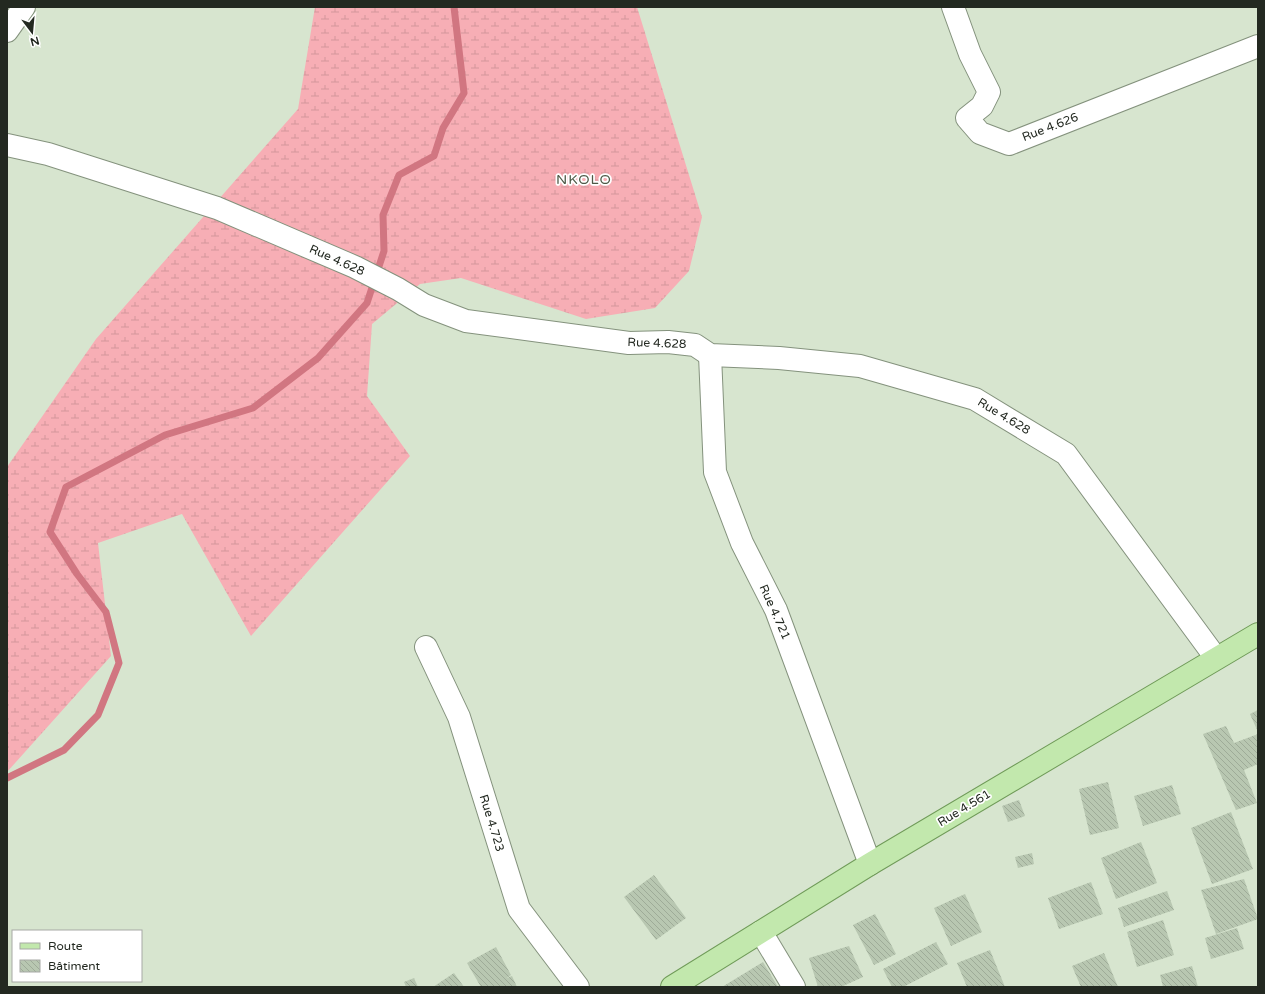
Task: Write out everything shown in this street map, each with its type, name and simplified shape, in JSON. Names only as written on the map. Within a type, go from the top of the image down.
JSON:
[{"type":"main road","name":"Rue 4.561","points":[[672,987],[870,864],[1258,634]]},
{"type":"street","points":[[7,31],[24,7]]},
{"type":"street","name":"Rue 4.626","points":[[953,7],[970,54],[989,92],[982,106],[966,118],[980,133],[1009,144],[1258,46]]},
{"type":"street","name":"Rue 4.628","points":[[7,145],[48,154],[217,208],[355,267],[398,289],[424,306],[466,321],[629,343],[668,342],[695,345],[710,355],[779,358],[860,366],[975,399],[1066,454],[1216,658]]},
{"type":"street","name":"Rue 4.721","points":[[710,355],[715,472],[742,543],[776,610],[870,864]]},
{"type":"street","name":"Rue 4.723","points":[[426,647],[459,717],[519,909],[578,987]]},
{"type":"street","points":[[761,932],[794,987]]},
{"type":"green space","points":[[315,7],[637,7],[702,217],[689,271],[655,308],[586,319],[461,278],[420,284],[372,324],[367,396],[410,456],[251,636],[182,514],[98,543],[111,656],[7,772],[7,467],[96,339],[298,109]]},
{"type":"building","points":[[1258,710],[1258,732],[1250,714]]},
{"type":"building","points":[[1226,726],[1234,743],[1258,734],[1258,764],[1244,770],[1257,803],[1236,810],[1203,734]]},
{"type":"building","points":[[1108,782],[1119,828],[1090,835],[1079,789]]},
{"type":"building","points":[[1172,785],[1181,814],[1143,826],[1134,796]]},
{"type":"building","points":[[1019,800],[1025,816],[1008,822],[1002,806]]},
{"type":"building","points":[[1231,812],[1253,869],[1212,884],[1191,828]]},
{"type":"building","points":[[1141,842],[1157,883],[1116,899],[1101,858]]},
{"type":"building","points":[[1032,853],[1034,864],[1018,868],[1015,857]]},
{"type":"building","points":[[654,875],[686,918],[656,940],[624,897]]},
{"type":"building","points":[[1244,879],[1258,919],[1216,934],[1201,890]]},
{"type":"building","points":[[1091,882],[1103,914],[1059,929],[1048,898]]},
{"type":"building","points":[[1167,891],[1174,910],[1124,927],[1118,908]]},
{"type":"building","points":[[965,894],[982,932],[951,946],[934,908]]},
{"type":"building","points":[[875,914],[896,954],[874,965],[853,925]]},
{"type":"building","points":[[1163,920],[1174,955],[1137,967],[1127,932]]},
{"type":"building","points":[[1237,928],[1244,949],[1211,959],[1205,938]]},
{"type":"building","points":[[936,942],[948,964],[903,987],[892,987],[883,969]]},
{"type":"building","points":[[849,946],[863,977],[841,987],[818,987],[809,958]]},
{"type":"building","points":[[496,947],[511,975],[507,978],[512,976],[517,987],[481,987],[467,963]]},
{"type":"building","points":[[990,950],[1005,987],[967,987],[957,963]]},
{"type":"building","points":[[1104,953],[1118,987],[1081,987],[1072,966]]},
{"type":"building","points":[[763,962],[778,987],[722,987]]},
{"type":"building","points":[[1192,966],[1198,987],[1163,987],[1160,975]]},
{"type":"building","points":[[454,973],[464,987],[433,987]]},
{"type":"building","points":[[414,978],[418,987],[406,987],[404,982]]},
{"type":"waterway","points":[[7,778],[64,750],[98,715],[119,663],[106,612],[77,574],[50,532],[66,487],[165,435],[253,408],[318,358],[367,303],[384,251],[383,215],[399,175],[434,156],[443,128],[464,93],[454,7]]},
{"type":"district","name":"NKOLO","points":[[584,179]]}]
